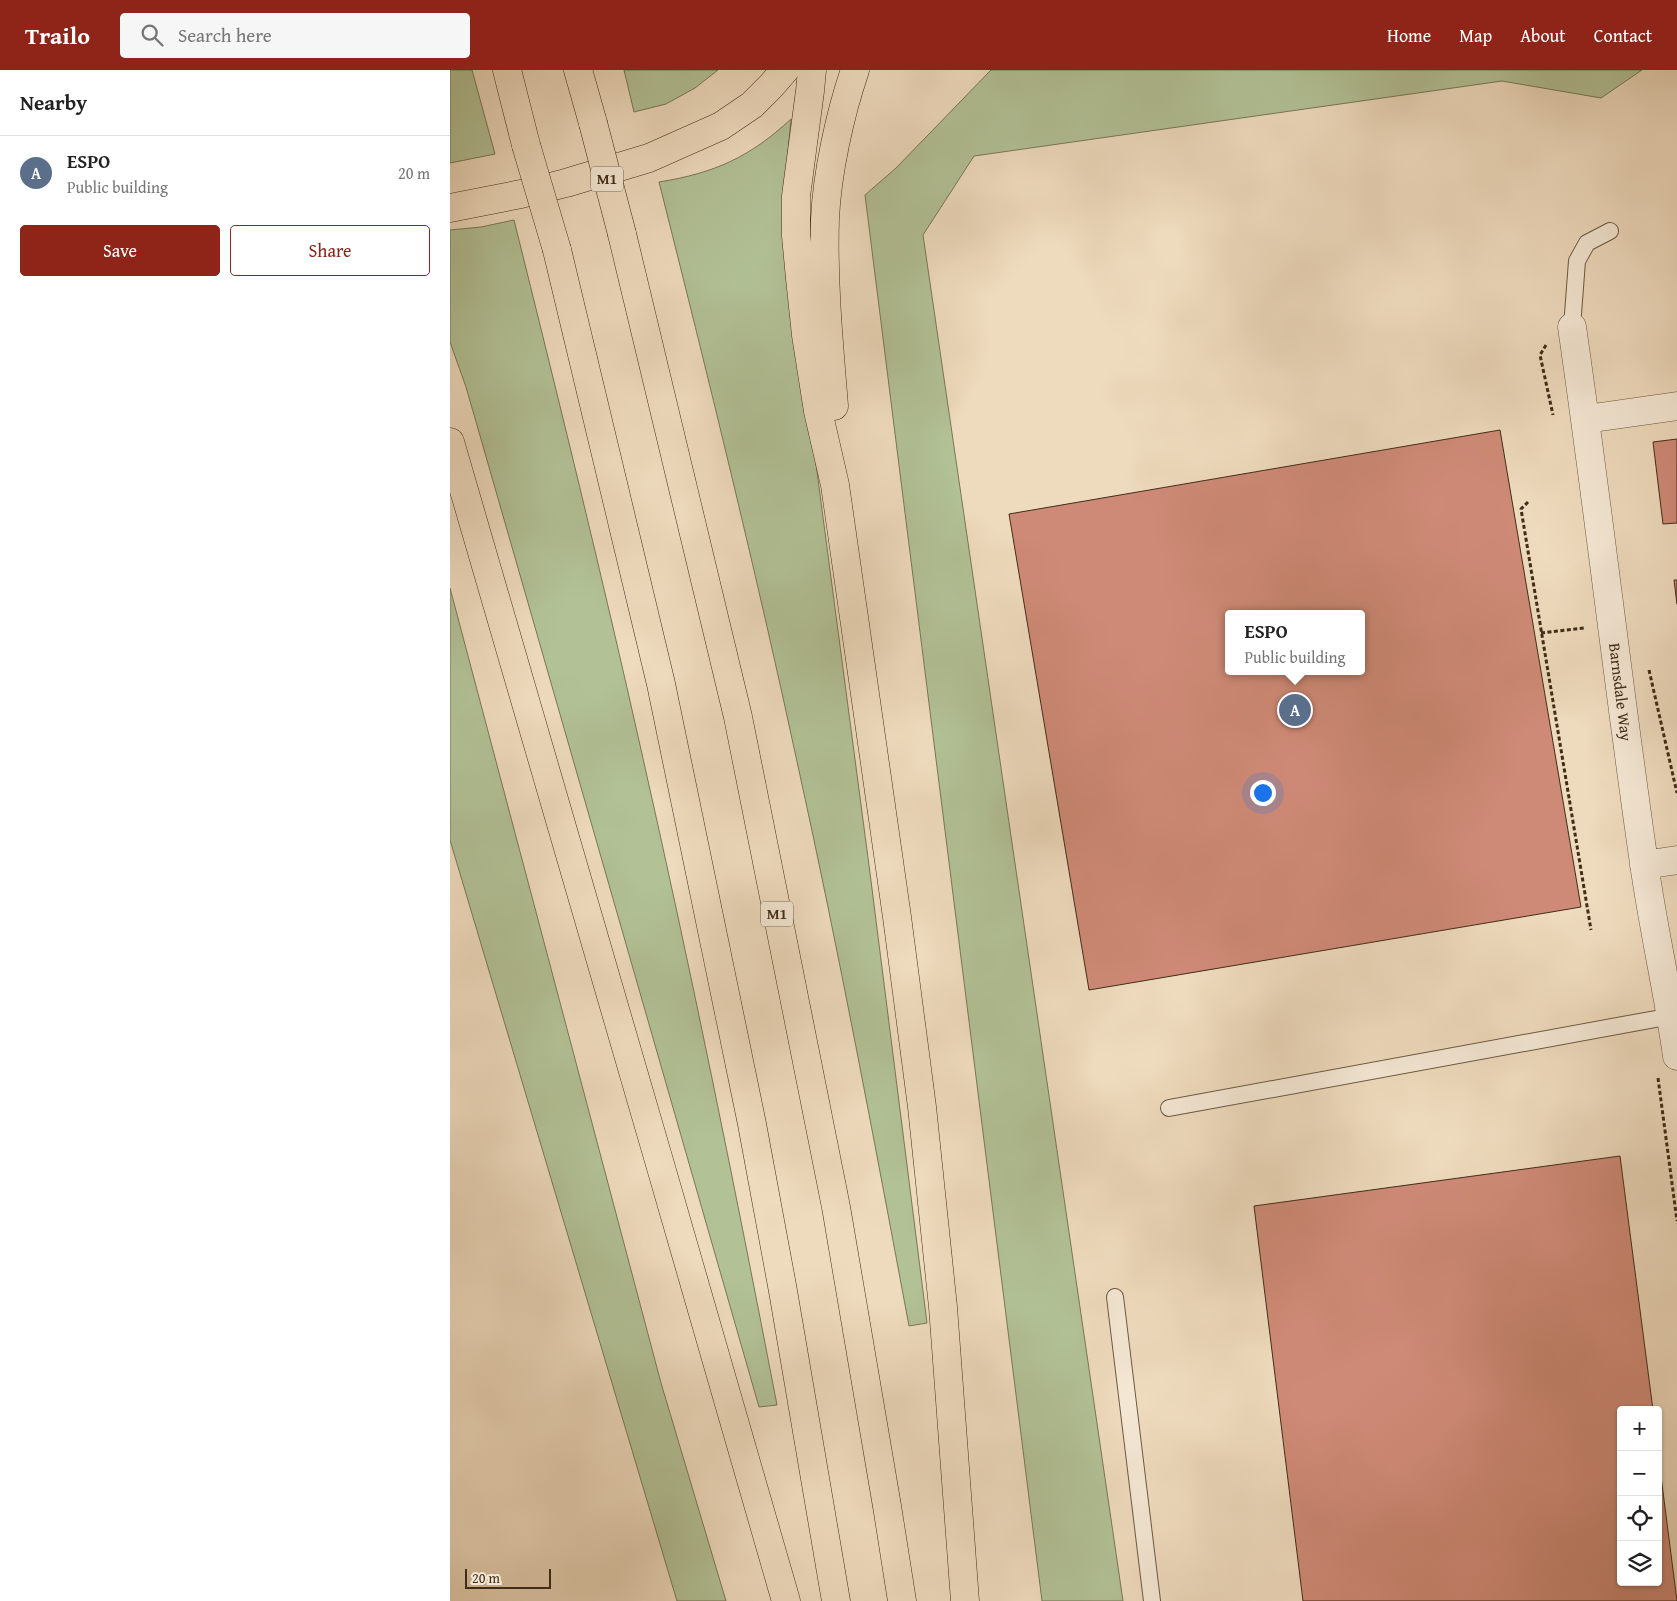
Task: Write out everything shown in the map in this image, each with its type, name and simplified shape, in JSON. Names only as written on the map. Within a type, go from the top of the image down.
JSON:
[{"type":"highway","points":[[507,70],[526,145],[557,250],[661,684],[750,1114],[785,1300],[836,1601]]},
{"type":"highway","name":"M1","points":[[578,70],[622,234],[740,727],[836,1207],[902,1601]]},
{"type":"highway","points":[[450,208],[566,183],[649,158],[721,126],[752,105],[785,70]]},
{"type":"highway","points":[[812,70],[796,196],[796,236],[806,335],[818,411],[836,485],[922,1107],[943,1307],[965,1601]]},
{"type":"highway","points":[[836,485],[825,218],[832,161],[842,113],[855,70]]},
{"type":"highway","points":[[450,442],[786,1601]]},
{"type":"street","name":"Barnsdale Way","points":[[1572,327],[1586,419],[1644,865],[1672,1016],[1677,1056]]},
{"type":"street","points":[[1586,419],[1677,406]]},
{"type":"street","points":[[1644,865],[1677,860]]},
{"type":"lane","points":[[1572,327],[1577,260],[1587,243],[1610,231]]},
{"type":"lane","points":[[1169,1108],[1672,1016]]},
{"type":"lane","points":[[1115,1297],[1152,1601]]},
{"type":"path","points":[[1528,502],[1521,509],[1591,930]]},
{"type":"path","points":[[1541,633],[1589,627]]},
{"type":"path","points":[[1648,668],[1677,794]]},
{"type":"green space","points":[[450,70],[472,70],[495,154],[450,163]]},
{"type":"green space","points":[[624,70],[718,70],[695,88],[666,104],[634,112]]},
{"type":"green space","points":[[991,70],[1642,70],[1601,98],[1502,81],[974,156],[923,235],[1123,1601],[1042,1601],[865,195],[896,168]]},
{"type":"green space","points":[[791,119],[786,173],[786,237],[927,1323],[909,1326],[842,976],[798,766],[731,474],[659,182],[697,174],[731,161],[761,144]]},
{"type":"green space","points":[[514,220],[596,553],[678,916],[777,1405],[759,1407],[466,387],[450,342],[450,230],[481,227]]},
{"type":"green space","points":[[450,588],[661,1383],[726,1601],[677,1601],[450,840]]},
{"type":"building","points":[[1500,430],[1581,907],[1089,990],[1009,514]]},
{"type":"building","points":[[1677,439],[1677,523],[1663,524],[1653,442]]},
{"type":"building","points":[[1674,580],[1677,580],[1677,604]]},
{"type":"building","points":[[1620,1156],[1652,1406],[1617,1406],[1617,1586],[1662,1586],[1662,1484],[1677,1601],[1303,1601],[1254,1206]]},
{"type":"place","name":"ESPO","points":[[1295,710]]}]
